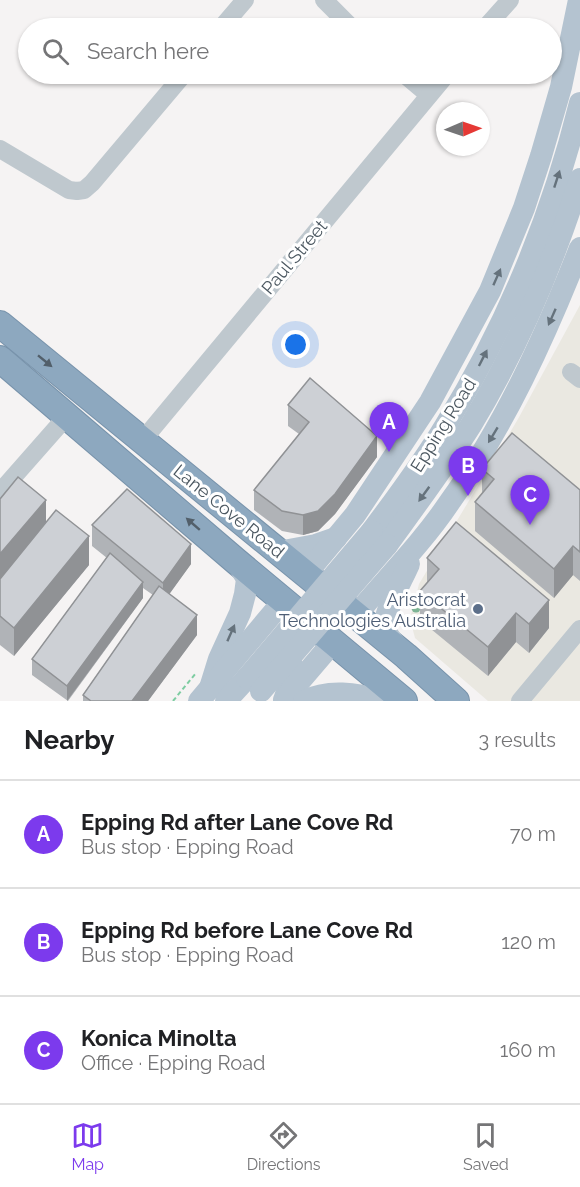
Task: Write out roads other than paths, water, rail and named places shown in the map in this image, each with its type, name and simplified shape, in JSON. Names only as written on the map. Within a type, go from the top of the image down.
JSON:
[{"type":"highway","name":"Lane Cove Road","points":[[0,324],[406,656],[456,701]]},
{"type":"highway","name":"Lane Cove Road","points":[[0,359],[237,562],[404,701]]},
{"type":"highway","points":[[284,600],[306,574]]},
{"type":"highway","points":[[334,641],[356,615]]},
{"type":"main road","points":[[562,81],[579,0]]},
{"type":"main road","points":[[306,574],[355,515],[430,402],[469,333],[507,253],[528,198],[561,84]]},
{"type":"main road","name":"Epping Road","points":[[380,538],[445,427],[497,330],[542,225],[580,103]]},
{"type":"main road","name":"Epping Road","points":[[212,697],[254,690],[380,538],[430,486],[471,424],[507,358],[546,274],[580,179]]},
{"type":"main road","points":[[356,615],[451,501],[503,418],[544,336],[580,248]]},
{"type":"main road","points":[[355,515],[345,542],[346,561],[363,578],[378,576],[399,564]]},
{"type":"main road","points":[[278,552],[316,545],[336,538]]},
{"type":"main road","points":[[406,656],[393,643],[385,624],[399,585],[422,538]]},
{"type":"main road","points":[[212,697],[219,659],[243,604],[247,579],[237,562]]},
{"type":"main road","points":[[212,697],[243,648],[284,600]]},
{"type":"main road","points":[[243,648],[258,641],[272,640],[287,653],[292,672],[290,701]]},
{"type":"main road","points":[[290,701],[334,641]]},
{"type":"main road","points":[[290,701],[337,693],[382,701]]},
{"type":"street","points":[[229,18],[244,0]]},
{"type":"street","points":[[324,0],[342,18]]},
{"type":"street","points":[[495,18],[510,0]]},
{"type":"street","points":[[0,149],[69,190],[84,190],[102,172],[175,84]]},
{"type":"street","points":[[416,84],[429,95]]},
{"type":"street","name":"Paul Street","points":[[142,441],[438,84]]},
{"type":"street","points":[[0,492],[67,416]]},
{"type":"street","points":[[520,701],[580,629]]},
{"type":"place","name":"Epping Rd after Lane Cove Rd","points":[[389,452]]},
{"type":"place","name":"Epping Rd before Lane Cove Rd","points":[[468,496]]},
{"type":"place","name":"Konica Minolta","points":[[530,525]]},
{"type":"place","name":"Aristocrat Technologies Australia","points":[[478,609]]}]
